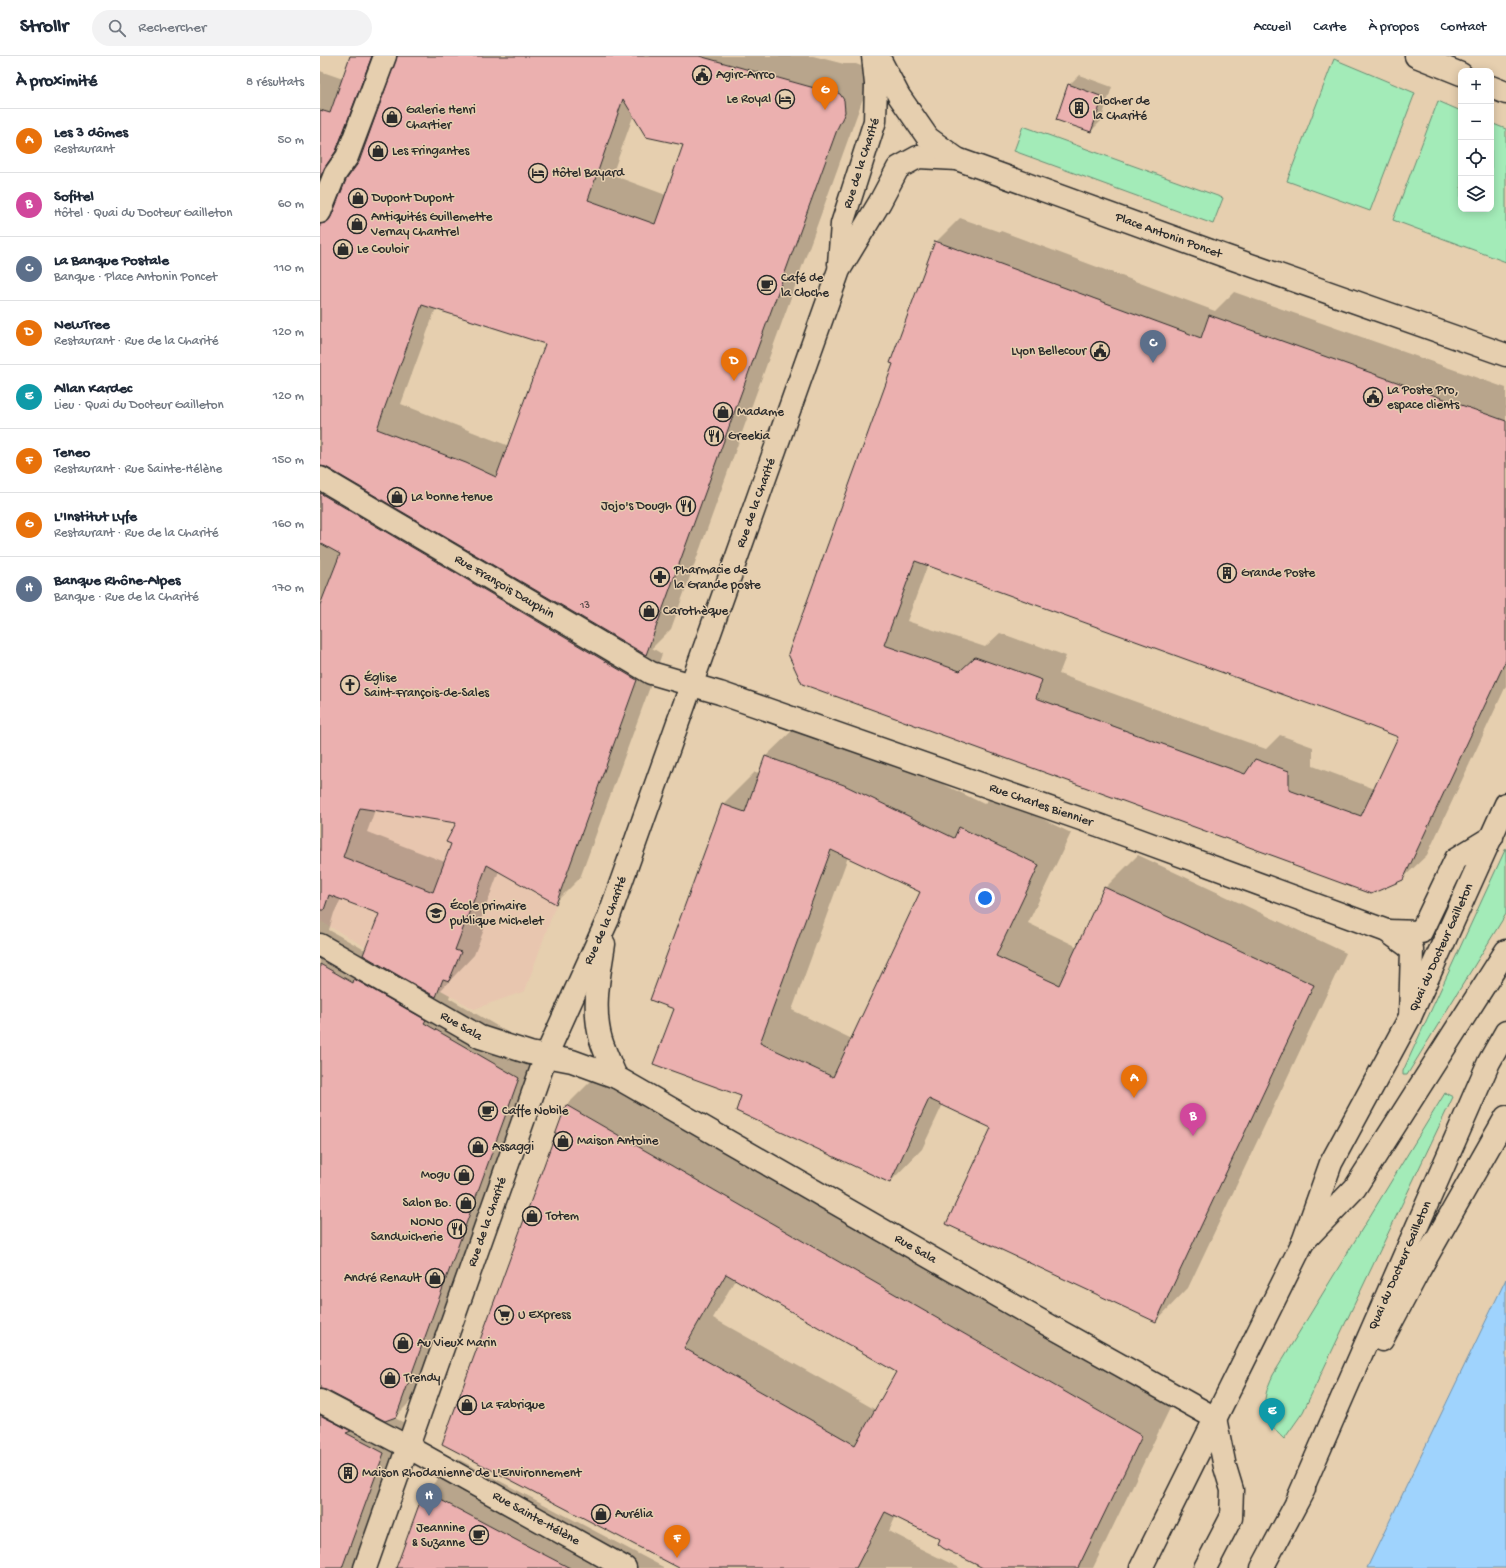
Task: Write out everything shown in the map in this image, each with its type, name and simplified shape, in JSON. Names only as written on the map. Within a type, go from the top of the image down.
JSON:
[{"type":"street","points":[[320,212],[334,174],[348,157],[385,56]]},
{"type":"street","name":"Rue de la Charité","points":[[839,270],[842,224],[875,122],[876,84],[873,56]]},
{"type":"street","name":"Place Antonin Poncet","points":[[878,56],[899,96],[928,138],[957,159],[1506,355]]},
{"type":"street","points":[[1416,56],[1458,73]]},
{"type":"street","points":[[1494,88],[1506,93]]},
{"type":"street","name":"Rue de la Charité","points":[[365,1568],[546,1056],[608,919],[839,270],[880,202],[898,168],[918,157],[957,159]]},
{"type":"street","name":"Rue François Dauphin","points":[[320,478],[651,673],[692,685]]},
{"type":"street","name":"Rue Charles Biennier","points":[[692,685],[720,693],[1101,826],[1387,931],[1412,949],[1410,1017]]},
{"type":"street","name":"Quai du Docteur Gailleton","points":[[1141,1568],[1302,1242],[1331,1163],[1410,1017],[1506,804]]},
{"type":"street","name":"Rue Charles Biennier","points":[[1387,931],[1421,932],[1456,859],[1492,836]]},
{"type":"street","points":[[608,919],[597,989],[596,1016],[601,1040],[616,1077]]},
{"type":"street","name":"Rue Sala","points":[[320,945],[480,1037],[530,1053],[572,1062],[616,1077],[1215,1418]]},
{"type":"street","name":"Quai du Docteur Gailleton","points":[[1302,1242],[1355,1188],[1506,951]]},
{"type":"street","name":"Quai du Docteur Gailleton","points":[[1297,1501],[1489,1062],[1506,1032]]},
{"type":"street","name":"Quai du Docteur Gailleton","points":[[1262,1568],[1418,1272],[1506,1117]]},
{"type":"street","name":"Rue Sainte-Hélène","points":[[320,1401],[408,1447],[625,1568]]},
{"type":"street","points":[[1205,1568],[1231,1518],[1232,1490],[1225,1467],[1215,1418]]},
{"type":"shaded area","name":"École primaire publique Michelet","points":[[360,808],[456,823],[446,842],[556,904],[525,991],[474,1009],[320,921],[320,843]]},
{"type":"green space","points":[[1334,59],[1415,93],[1370,211],[1287,181]]},
{"type":"green space","points":[[1438,101],[1458,110],[1458,212],[1494,212],[1494,124],[1506,129],[1506,262],[1393,220]]},
{"type":"green space","points":[[1023,126],[1223,198],[1213,224],[1014,151]]},
{"type":"green space","points":[[1506,848],[1506,914],[1407,1075],[1403,1075],[1403,1071]]},
{"type":"green space","points":[[1445,1093],[1453,1097],[1303,1412],[1284,1439],[1271,1424],[1265,1410],[1266,1394],[1273,1375]]},
{"type":"water","points":[[1506,1279],[1506,1568],[1367,1568]]},
{"type":"building","points":[[350,56],[372,56],[336,151],[325,167],[320,178],[320,110],[330,113]]},
{"type":"building","points":[[397,56],[699,56],[818,89],[830,89],[840,94],[844,100],[845,112],[838,127],[646,655],[326,467],[320,466],[320,224],[327,222],[331,217],[346,180],[359,162]],"holes":[[[623,99],[646,137],[683,145],[655,224],[588,200]],[[422,305],[545,344],[496,477],[466,463],[377,429]]]},
{"type":"building","name":"Clocher de la Charité","points":[[1068,84],[1103,97],[1091,132],[1056,120]]},
{"type":"building","name":"Grande Poste","points":[[935,241],[1201,338],[1209,315],[1506,421],[1506,660],[1403,880],[1371,894],[1292,865],[1293,863],[802,684],[788,654],[893,364],[890,363]],"holes":[[[915,561],[1398,737],[1361,816],[1289,790],[1289,771],[1255,759],[1245,774],[1036,698],[1042,680],[1009,668],[975,657],[960,671],[884,645]]]},
{"type":"building","points":[[320,493],[637,680],[556,904],[487,865],[455,950],[461,952],[449,981],[443,979],[436,997],[363,955],[379,914],[329,895],[324,910],[320,910],[320,605],[340,554],[320,543]],"holes":[[[360,808],[456,823],[446,842],[451,844],[433,892],[343,857]]]},
{"type":"building","points":[[765,756],[844,785],[954,838],[959,827],[1039,865],[996,956],[1059,985],[1104,887],[1314,985],[1156,1322],[946,1224],[991,1128],[929,1099],[890,1183],[736,1111],[741,1096],[653,1064],[674,1009],[650,1000],[722,804],[745,812]],"holes":[[[831,850],[920,892],[833,1077],[760,1043]]]},
{"type":"building","points":[[320,964],[353,983],[354,979],[426,1020],[424,1023],[519,1078],[396,1417],[385,1421],[326,1390],[320,1389]]},
{"type":"building","points":[[566,1105],[1142,1436],[1078,1568],[983,1568],[943,1548],[938,1544],[940,1539],[885,1512],[856,1568],[679,1568],[442,1444]],"holes":[[[726,1274],[896,1372],[855,1445],[684,1348]]]},
{"type":"building","name":"Maison Rhodanienne de L'Environnement","points":[[320,1415],[351,1431],[346,1433],[384,1453],[342,1568],[320,1568]]},
{"type":"building","points":[[424,1491],[518,1541],[570,1568],[396,1568]]},
{"type":"place","name":"Agirc-Arrco","points":[[702,75]]},
{"type":"place","name":"Le Royal","points":[[785,99]]},
{"type":"place","name":"Clocher de la Charité","points":[[1079,108]]},
{"type":"place","name":"L'Institut Lyfe","points":[[825,110]]},
{"type":"place","name":"Galerie Henri Chartier","points":[[392,117]]},
{"type":"place","name":"Les Fringantes","points":[[378,151]]},
{"type":"place","name":"Hôtel Bayard","points":[[538,173]]},
{"type":"place","name":"Dupont Dupont","points":[[358,198]]},
{"type":"place","name":"Antiquités Guillemette Vernay Chantrel","points":[[357,224]]},
{"type":"place","name":"Le Couloir","points":[[343,249]]},
{"type":"place","name":"Café de la Cloche","points":[[767,285]]},
{"type":"place","name":"Lyon Bellecour","points":[[1100,351]]},
{"type":"place","name":"La Banque Postale","points":[[1153,363]]},
{"type":"place","name":"NewTree","points":[[734,381]]},
{"type":"place","name":"La Poste Pro, espace clients","points":[[1373,397]]},
{"type":"place","name":"Madame","points":[[723,412]]},
{"type":"place","name":"Greekia","points":[[714,436]]},
{"type":"place","name":"La bonne tenue","points":[[397,497]]},
{"type":"place","name":"Jojo's Dough","points":[[686,506]]},
{"type":"place","name":"Grande Poste","points":[[1227,573]]},
{"type":"place","name":"Pharmacie de la Grande poste","points":[[660,577]]},
{"type":"place","name":"Carothèque","points":[[649,611]]},
{"type":"place","name":"Église Saint-François-de-Sales","points":[[350,685]]},
{"type":"place","name":"École primaire publique Michelet","points":[[436,913]]},
{"type":"place","name":"Les 3 dômes","points":[[1134,1098]]},
{"type":"place","name":"Caffe Nobile","points":[[488,1111]]},
{"type":"place","name":"Sofitel","points":[[1193,1136]]},
{"type":"place","name":"Maison Antoine","points":[[563,1141]]},
{"type":"place","name":"Assaggi","points":[[478,1147]]},
{"type":"place","name":"Mogu","points":[[464,1175]]},
{"type":"place","name":"Salon Bo.","points":[[466,1203]]},
{"type":"place","name":"Totem","points":[[532,1216]]},
{"type":"place","name":"NONO Sandwicherie","points":[[457,1229]]},
{"type":"place","name":"André Renault","points":[[435,1278]]},
{"type":"place","name":"U Express","points":[[504,1315]]},
{"type":"place","name":"Au Vieux Marin","points":[[403,1343]]},
{"type":"place","name":"Trendy","points":[[390,1378]]},
{"type":"place","name":"La Fabrique","points":[[467,1405]]},
{"type":"place","name":"Allan Kardec","points":[[1272,1431]]},
{"type":"place","name":"Maison Rhodanienne de L'Environnement","points":[[348,1473]]},
{"type":"place","name":"Aurélia","points":[[601,1514]]},
{"type":"place","name":"Banque Rhône-Alpes","points":[[429,1516]]},
{"type":"place","name":"Jeannine & Suzanne","points":[[479,1535]]},
{"type":"place","name":"Teneo","points":[[677,1558]]}]
